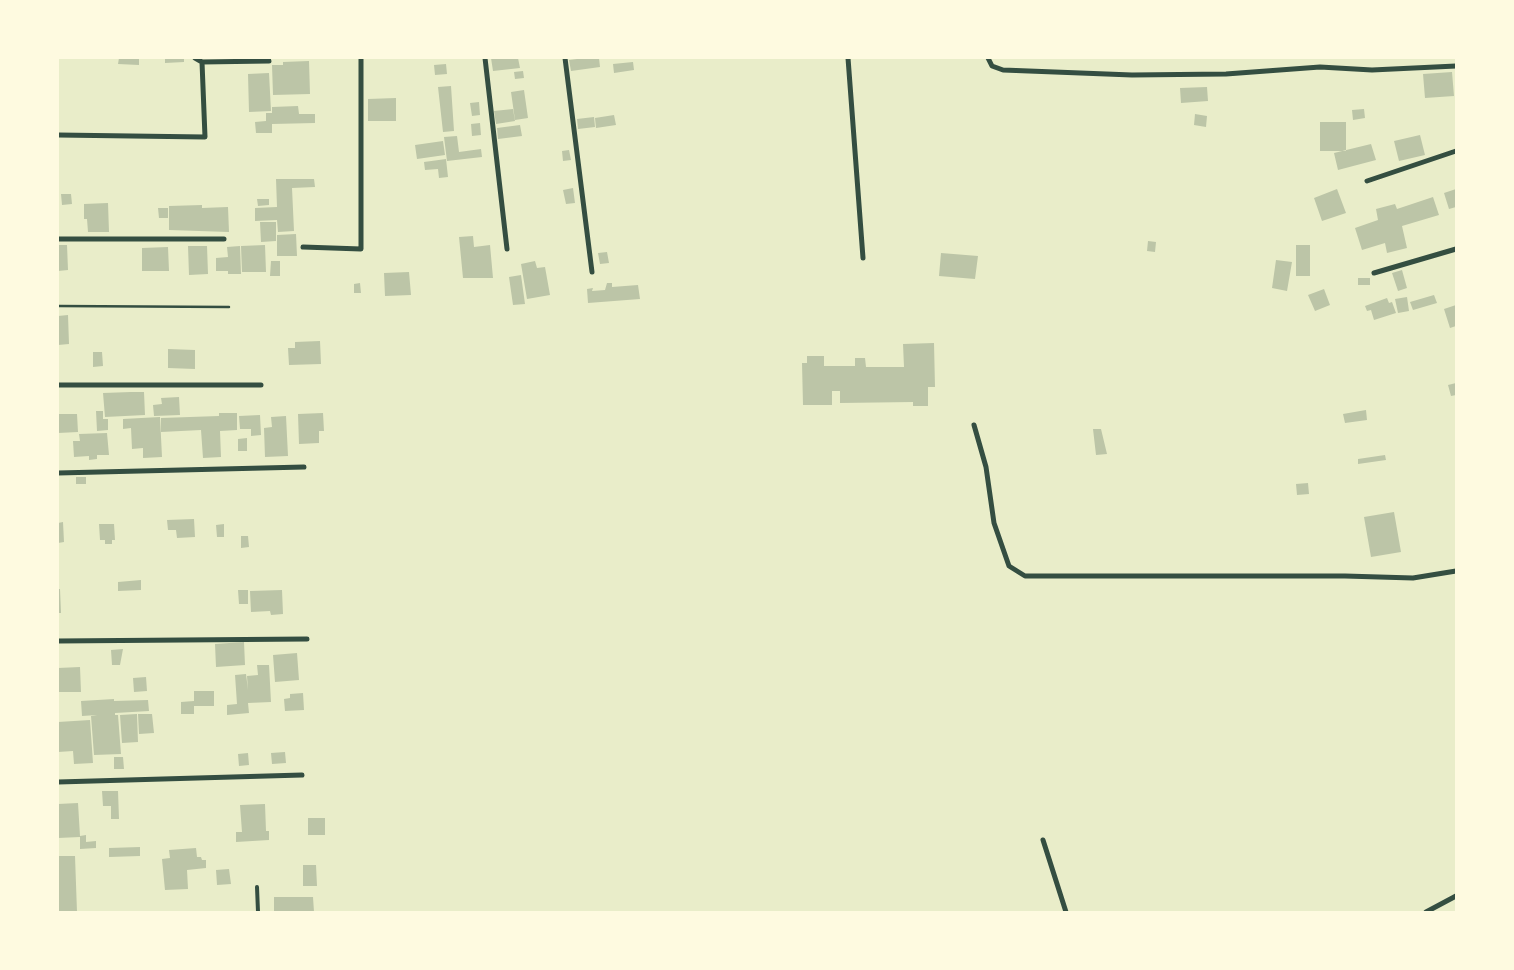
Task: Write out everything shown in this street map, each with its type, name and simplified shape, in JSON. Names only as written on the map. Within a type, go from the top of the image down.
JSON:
[{"type":"street","points":[[195,58],[202,62],[269,61]]},
{"type":"street","points":[[303,247],[361,249],[362,58]]},
{"type":"street","points":[[485,58],[507,249]]},
{"type":"street","points":[[565,58],[592,272]]},
{"type":"street","points":[[848,58],[863,258]]},
{"type":"street","points":[[988,58],[992,66],[1003,70],[1132,75],[1226,74],[1320,67],[1372,70],[1456,66]]},
{"type":"street","points":[[58,135],[205,137],[202,62]]},
{"type":"street","points":[[1367,181],[1456,151]]},
{"type":"street","points":[[58,240],[224,239]]},
{"type":"street","points":[[1374,273],[1456,249]]},
{"type":"street","points":[[58,385],[261,385]]},
{"type":"street","points":[[974,425],[986,467],[994,523],[1009,566],[1024,576],[1325,575],[1413,578],[1456,571]]},
{"type":"street","points":[[58,472],[304,467]]},
{"type":"street","points":[[58,641],[307,639]]},
{"type":"street","points":[[58,782],[302,775]]},
{"type":"street","points":[[1043,840],[1066,912]]},
{"type":"street","points":[[1426,912],[1456,896]]},
{"type":"lane","points":[[257,887],[258,912]]},
{"type":"path","points":[[58,306],[229,306]]},
{"type":"building","points":[[119,58],[139,58],[139,65],[118,64]]},
{"type":"building","points":[[165,58],[184,58],[184,62],[165,63]]},
{"type":"building","points":[[491,58],[518,58],[520,68],[493,71]]},
{"type":"building","points":[[599,58],[600,67],[571,71],[569,60]]},
{"type":"building","points":[[309,61],[310,94],[273,95],[272,65],[283,65],[283,62]]},
{"type":"building","points":[[633,62],[634,70],[614,73],[613,64]]},
{"type":"building","points":[[446,64],[447,74],[435,75],[434,65]]},
{"type":"building","points":[[523,71],[524,78],[515,79],[514,72]]},
{"type":"building","points":[[1452,72],[1454,96],[1425,98],[1423,74]]},
{"type":"building","points":[[269,73],[271,111],[249,112],[248,74]]},
{"type":"building","points":[[451,86],[454,131],[443,132],[438,87]]},
{"type":"building","points":[[1207,87],[1208,101],[1181,103],[1180,88]]},
{"type":"building","points":[[524,90],[528,118],[515,120],[511,92]]},
{"type":"building","points":[[396,98],[396,121],[368,121],[368,99]]},
{"type":"building","points":[[479,102],[480,115],[472,116],[470,103]]},
{"type":"building","points":[[298,106],[299,114],[315,114],[315,123],[272,124],[272,133],[256,133],[255,122],[266,121],[266,113],[272,113],[272,107]]},
{"type":"building","points":[[513,109],[515,121],[496,124],[494,111]]},
{"type":"building","points":[[1364,109],[1365,118],[1353,120],[1352,110]]},
{"type":"building","points":[[1195,114],[1207,116],[1206,127],[1194,125]]},
{"type":"building","points":[[614,115],[616,125],[596,128],[595,118]]},
{"type":"building","points":[[594,117],[595,127],[578,129],[577,119]]},
{"type":"building","points":[[1320,122],[1346,122],[1346,151],[1320,151]]},
{"type":"building","points":[[480,123],[481,135],[472,136],[471,124]]},
{"type":"building","points":[[520,125],[522,136],[498,139],[497,128]]},
{"type":"building","points":[[1420,135],[1425,155],[1399,161],[1394,141]]},
{"type":"building","points":[[457,136],[459,152],[481,149],[482,157],[447,161],[444,137]]},
{"type":"building","points":[[443,141],[445,155],[417,159],[415,145]]},
{"type":"building","points":[[1371,144],[1376,160],[1338,170],[1334,153]]},
{"type":"building","points":[[569,150],[571,160],[563,161],[562,151]]},
{"type":"building","points":[[446,159],[448,177],[439,178],[438,169],[425,170],[424,162]]},
{"type":"building","points":[[276,179],[314,179],[315,187],[292,188],[294,231],[278,232],[277,220],[255,221],[255,208],[277,207]]},
{"type":"building","points":[[573,188],[575,203],[566,204],[563,190]]},
{"type":"building","points":[[1337,189],[1346,213],[1322,221],[1314,198]]},
{"type":"building","points":[[1456,189],[1456,207],[1449,209],[1444,193]]},
{"type":"building","points":[[61,194],[71,194],[72,204],[62,205]]},
{"type":"building","points":[[1433,197],[1439,215],[1402,226],[1407,248],[1387,253],[1385,243],[1362,250],[1355,228],[1378,220],[1376,209],[1395,204],[1397,209]]},
{"type":"building","points":[[257,199],[269,199],[269,205],[258,206]]},
{"type":"building","points":[[108,203],[109,232],[88,232],[87,219],[84,219],[84,204]]},
{"type":"building","points":[[202,205],[202,208],[228,207],[229,232],[169,230],[169,206]]},
{"type":"building","points":[[158,208],[168,208],[168,218],[159,218]]},
{"type":"building","points":[[260,222],[276,222],[276,241],[261,242]]},
{"type":"building","points":[[296,234],[297,256],[277,256],[277,235]]},
{"type":"building","points":[[473,236],[474,247],[490,245],[493,278],[463,278],[459,237]]},
{"type":"building","points":[[1148,241],[1156,242],[1155,252],[1147,251]]},
{"type":"building","points":[[58,245],[67,245],[68,270],[58,271]]},
{"type":"building","points":[[265,245],[266,272],[242,272],[241,246]]},
{"type":"building","points":[[1296,245],[1310,245],[1310,276],[1296,276]]},
{"type":"building","points":[[188,246],[207,246],[208,274],[189,275]]},
{"type":"building","points":[[240,246],[241,274],[228,274],[228,271],[216,271],[216,258],[228,257],[227,247]]},
{"type":"building","points":[[168,247],[169,271],[142,271],[142,248]]},
{"type":"building","points":[[607,252],[609,263],[600,264],[598,253]]},
{"type":"building","points":[[941,253],[978,256],[975,279],[939,276]]},
{"type":"building","points":[[1276,260],[1292,262],[1287,291],[1272,288]]},
{"type":"building","points":[[271,261],[280,261],[280,276],[270,276]]},
{"type":"building","points":[[535,261],[537,268],[545,267],[550,295],[527,299],[521,264]]},
{"type":"building","points":[[1402,270],[1407,288],[1398,291],[1392,273]]},
{"type":"building","points":[[409,272],[411,295],[385,296],[384,273]]},
{"type":"building","points":[[521,275],[525,304],[513,305],[509,277]]},
{"type":"building","points":[[1358,278],[1370,278],[1370,285],[1358,285]]},
{"type":"building","points":[[360,283],[361,293],[354,293],[354,284]]},
{"type":"building","points":[[607,283],[612,283],[612,287],[638,285],[640,299],[588,303],[587,289],[593,288],[592,291],[605,290]]},
{"type":"building","points":[[1324,289],[1330,305],[1315,311],[1308,295]]},
{"type":"building","points":[[1434,295],[1437,303],[1413,310],[1410,302]]},
{"type":"building","points":[[1407,297],[1409,311],[1398,313],[1395,299]]},
{"type":"building","points":[[1387,298],[1389,303],[1392,302],[1396,313],[1374,320],[1371,310],[1367,311],[1365,306]]},
{"type":"building","points":[[1456,305],[1456,326],[1450,328],[1444,309]]},
{"type":"building","points":[[68,315],[69,344],[58,345],[58,316]]},
{"type":"building","points":[[320,341],[321,364],[289,365],[288,348],[295,348],[295,342]]},
{"type":"building","points":[[934,343],[935,387],[928,387],[928,406],[913,406],[913,402],[840,403],[840,391],[832,391],[832,405],[803,405],[802,363],[807,363],[807,356],[824,356],[824,366],[855,366],[855,358],[865,358],[866,367],[904,367],[903,344]]},
{"type":"building","points":[[168,349],[195,350],[195,369],[168,368]]},
{"type":"building","points":[[93,352],[102,352],[103,366],[93,367]]},
{"type":"building","points":[[1456,383],[1456,395],[1451,396],[1448,385]]},
{"type":"building","points":[[144,392],[145,415],[105,417],[103,393]]},
{"type":"building","points":[[179,397],[180,415],[154,416],[153,405],[162,404],[161,398]]},
{"type":"building","points":[[1366,410],[1367,420],[1345,423],[1343,414]]},
{"type":"building","points":[[96,411],[103,411],[103,419],[108,419],[108,430],[97,431]]},
{"type":"building","points":[[219,413],[237,413],[237,430],[220,431],[221,457],[203,458],[201,430],[161,432],[161,418],[219,416]]},
{"type":"building","points":[[323,413],[324,431],[319,431],[319,443],[299,444],[298,414]]},
{"type":"building","points":[[58,414],[77,414],[78,432],[58,433]]},
{"type":"building","points":[[260,415],[261,435],[251,436],[251,429],[240,429],[239,416]]},
{"type":"building","points":[[286,416],[288,456],[265,457],[264,428],[272,427],[271,417]]},
{"type":"building","points":[[160,417],[162,457],[143,458],[143,448],[132,449],[131,428],[123,429],[123,419]]},
{"type":"building","points":[[1093,429],[1101,429],[1107,454],[1096,455]]},
{"type":"building","points":[[107,433],[109,455],[97,455],[97,459],[89,460],[89,456],[74,457],[73,441],[80,441],[79,434]]},
{"type":"building","points":[[247,438],[247,451],[238,451],[238,439]]},
{"type":"building","points":[[1385,455],[1386,460],[1358,464],[1358,459]]},
{"type":"building","points":[[76,477],[86,477],[86,484],[76,484]]},
{"type":"building","points":[[1308,483],[1309,494],[1297,495],[1296,484]]},
{"type":"building","points":[[1394,512],[1401,552],[1371,557],[1364,517]]},
{"type":"building","points":[[194,519],[195,537],[177,538],[176,530],[168,530],[167,520]]},
{"type":"building","points":[[63,522],[64,542],[58,543],[58,523]]},
{"type":"building","points":[[99,524],[114,524],[115,540],[112,540],[112,544],[105,544],[105,540],[100,540]]},
{"type":"building","points":[[224,524],[224,537],[217,537],[216,525]]},
{"type":"building","points":[[241,536],[248,536],[249,547],[241,548]]},
{"type":"building","points":[[141,580],[141,590],[118,591],[118,582]]},
{"type":"building","points":[[58,589],[60,589],[61,613],[58,613]]},
{"type":"building","points":[[238,590],[248,590],[248,604],[239,604]]},
{"type":"building","points":[[282,590],[283,614],[271,615],[270,611],[251,612],[250,591]]},
{"type":"building","points":[[244,642],[245,665],[216,667],[215,644]]},
{"type":"building","points":[[123,649],[120,665],[112,665],[111,650]]},
{"type":"building","points":[[297,653],[299,680],[275,682],[273,655]]},
{"type":"building","points":[[257,665],[269,665],[271,702],[248,703],[249,713],[227,715],[227,705],[237,704],[235,675],[246,674],[248,690],[247,676],[258,675]]},
{"type":"building","points":[[80,667],[81,692],[59,692],[58,668]]},
{"type":"building","points":[[146,677],[147,691],[134,692],[133,678]]},
{"type":"building","points":[[194,691],[214,691],[214,706],[194,706],[194,714],[181,714],[181,702],[194,701]]},
{"type":"building","points":[[303,693],[304,710],[285,711],[284,699],[290,698],[290,694]]},
{"type":"building","points":[[114,699],[114,701],[148,700],[149,711],[115,713],[115,715],[118,715],[121,754],[94,755],[91,716],[97,715],[82,716],[81,701]]},
{"type":"building","points":[[137,714],[138,742],[122,743],[120,715]]},
{"type":"building","points":[[138,714],[152,714],[154,733],[139,734]]},
{"type":"building","points":[[90,720],[93,763],[74,764],[73,751],[58,752],[58,722]]},
{"type":"building","points":[[285,752],[286,763],[272,764],[271,753]]},
{"type":"building","points":[[248,753],[249,765],[239,766],[238,754]]},
{"type":"building","points":[[114,757],[123,757],[124,769],[114,769]]},
{"type":"building","points":[[102,791],[118,791],[119,819],[111,819],[111,806],[103,806]]},
{"type":"building","points":[[78,803],[80,836],[86,835],[86,842],[96,841],[96,848],[80,849],[80,837],[58,838],[58,804]]},
{"type":"building","points":[[265,804],[266,831],[269,831],[269,840],[236,842],[236,832],[242,832],[240,805]]},
{"type":"building","points":[[308,818],[325,818],[325,835],[308,835]]},
{"type":"building","points":[[140,847],[140,856],[109,857],[109,848]]},
{"type":"building","points":[[196,848],[197,857],[206,860],[206,868],[187,870],[188,889],[165,890],[162,859],[170,858],[169,850]]},
{"type":"building","points":[[58,856],[75,856],[77,912],[59,912]]},
{"type":"building","points":[[303,865],[316,865],[317,886],[303,886]]},
{"type":"building","points":[[229,869],[231,884],[217,885],[216,870]]},
{"type":"building","points":[[274,897],[313,897],[314,912],[274,912]]}]
